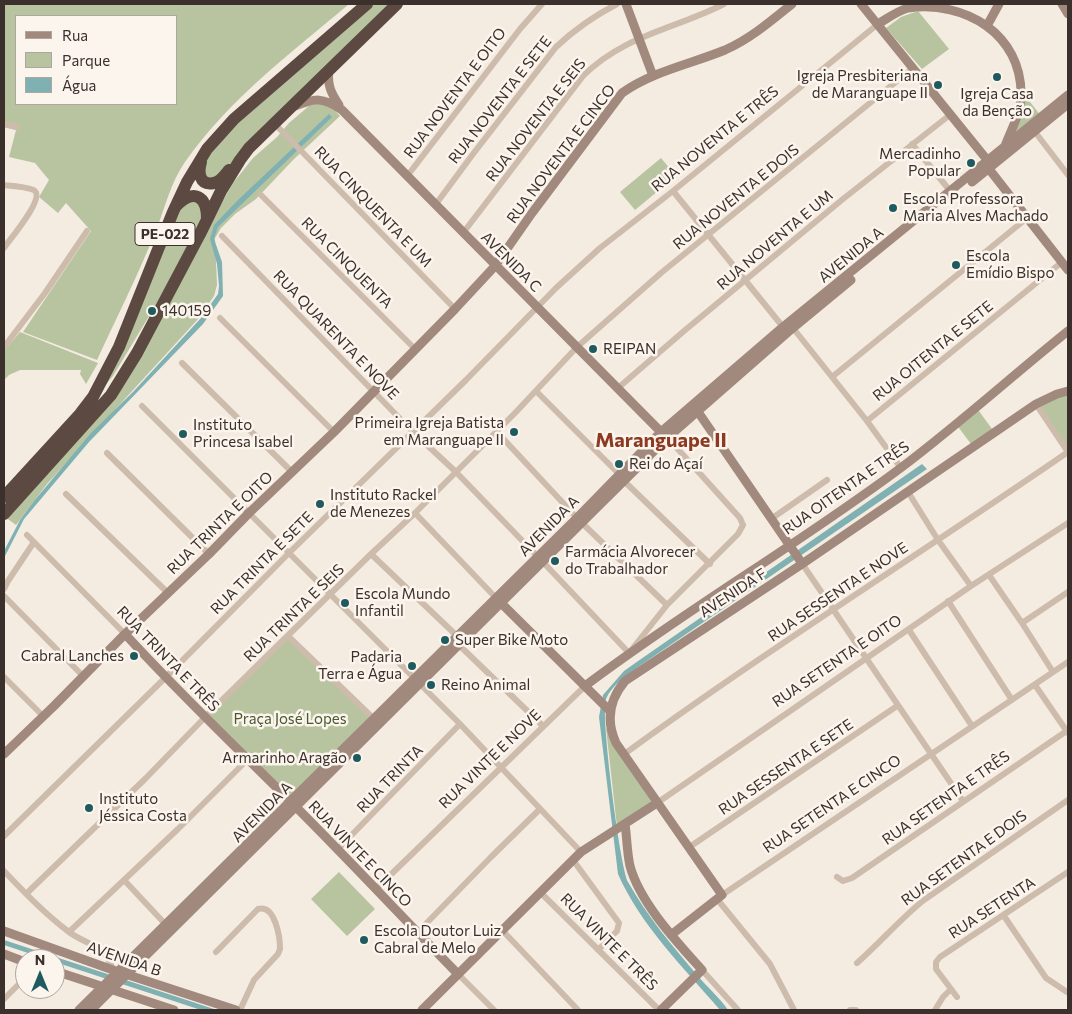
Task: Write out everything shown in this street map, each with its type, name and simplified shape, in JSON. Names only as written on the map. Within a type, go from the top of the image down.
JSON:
[{"type":"highway","name":"PE-022","points":[[4,497],[80,414],[93,397],[120,347],[186,182],[207,148],[234,119],[367,4]]},
{"type":"highway","name":"PE-022","points":[[4,514],[111,395],[137,353],[240,160],[258,137],[397,4]]},
{"type":"highway","points":[[202,157],[199,173],[203,181],[208,183],[220,180],[240,160]]},
{"type":"highway","points":[[176,206],[186,198],[197,196],[206,205],[207,219]]},
{"type":"street","name":"RUA NOVENTA E OITO","points":[[408,175],[520,29],[542,4]]},
{"type":"street","name":"RUA NOVENTA E SETE","points":[[436,204],[556,47],[592,17],[617,4]]},
{"type":"street","points":[[626,4],[653,76]]},
{"type":"street","name":"RUA NOVENTA E SEIS","points":[[463,233],[583,76],[608,54],[638,39],[724,4]]},
{"type":"street","name":"RUA NOVENTA E CINCO","points":[[495,266],[532,213],[622,93],[635,84],[653,76],[726,49],[752,34],[792,4]]},
{"type":"street","points":[[861,4],[951,114],[1027,218],[1068,270]]},
{"type":"street","points":[[988,24],[999,4]]},
{"type":"street","points":[[1062,4],[1068,14]]},
{"type":"street","name":"RUA NOVENTA E TRÊS","points":[[537,308],[600,248],[878,24],[898,11],[922,6],[957,8],[970,12],[988,24],[1008,44],[1015,60],[1022,94],[1019,112],[1004,148]]},
{"type":"street","name":"RUA NOVENTA E DOIS","points":[[577,347],[661,273],[913,68]]},
{"type":"street","points":[[329,70],[330,93],[342,110]]},
{"type":"street","name":"AVENIDA A","points":[[695,407],[794,328],[989,165],[1032,129],[1068,95]]},
{"type":"street","points":[[290,108],[306,102],[323,100],[331,102],[342,110]]},
{"type":"street","name":"AVENIDA A","points":[[91,1010],[120,973],[169,928],[294,805],[664,435],[783,327],[951,192],[989,165],[1004,148],[1068,104]]},
{"type":"street","name":"AVENIDA C","points":[[342,110],[664,435]]},
{"type":"street","name":"RUA NOVENTA E UM","points":[[618,388],[684,330],[951,114]]},
{"type":"street","name":"RUA CINQUENTA E UM","points":[[274,122],[455,309]]},
{"type":"street","points":[[4,124],[17,127]]},
{"type":"street","points":[[1032,129],[1068,175]]},
{"type":"street","points":[[912,144],[951,192]]},
{"type":"street","points":[[4,185],[30,189],[35,191],[37,195],[34,206],[5,246]]},
{"type":"street","points":[[673,191],[783,327],[794,328],[867,420],[901,468]]},
{"type":"street","name":"RUA CINQUENTA","points":[[261,195],[415,349]]},
{"type":"street","points":[[832,377],[1027,218]]},
{"type":"street","points":[[4,347],[45,293],[87,231]]},
{"type":"street","name":"RUA QUARENTA E NOVE","points":[[222,236],[413,432],[456,472],[629,653]]},
{"type":"street","name":"RUA OITENTA E SETE","points":[[867,420],[1062,262]]},
{"type":"street","name":"RUA TRINTA E OITO","points":[[4,754],[334,432],[495,266]]},
{"type":"street","name":"RUA TRINTA E SETE","points":[[4,836],[537,308]]},
{"type":"street","points":[[220,318],[334,432]]},
{"type":"street","name":"RUA OITENTA E TRÊS","points":[[629,653],[790,547],[901,468],[1067,336]]},
{"type":"street","name":"RUA TRINTA E SEIS","points":[[26,894],[415,513],[577,347]]},
{"type":"street","points":[[182,363],[292,472]]},
{"type":"street","points":[[536,391],[710,564]]},
{"type":"street","name":"AVENIDA F","points":[[794,1010],[770,964],[719,897],[657,802],[623,755],[612,735],[608,709],[617,690],[624,681],[908,492],[1036,404],[1056,394],[1068,391]]},
{"type":"street","points":[[1036,404],[1068,452]]},
{"type":"street","points":[[142,406],[460,724],[581,852]]},
{"type":"street","points":[[695,407],[963,801]]},
{"type":"street","points":[[496,432],[580,520],[667,606]]},
{"type":"street","points":[[629,653],[667,606],[710,564],[742,528],[743,522],[664,435]]},
{"type":"street","name":"RUA SESSENTA E NOVE","points":[[623,755],[671,720],[1068,452]]},
{"type":"street","points":[[107,453],[209,554]]},
{"type":"street","points":[[772,519],[827,480]]},
{"type":"street","points":[[908,492],[938,540],[972,586]]},
{"type":"street","points":[[66,494],[168,593]]},
{"type":"street","points":[[415,513],[498,600],[608,709]]},
{"type":"street","name":"RUA SETENTA E OITO","points":[[422,1010],[581,852],[624,825],[948,602],[1068,523]]},
{"type":"street","name":"RUA TRINTA E TRÊS","points":[[27,535],[125,634],[165,678],[294,805]]},
{"type":"street","points":[[4,589],[34,542]]},
{"type":"street","points":[[371,554],[543,726]]},
{"type":"street","points":[[989,575],[1053,672]]},
{"type":"street","points":[[1022,623],[1068,592]]},
{"type":"street","points":[[5,598],[83,676]]},
{"type":"street","points":[[948,602],[1012,700]]},
{"type":"street","points":[[909,630],[972,726]]},
{"type":"street","points":[[288,636],[374,718]]},
{"type":"street","name":"RUA VINTE E NOVE","points":[[375,890],[584,686],[629,653]]},
{"type":"street","name":"RUA SETENTA E CINCO","points":[[670,935],[719,897],[1068,662]]},
{"type":"street","points":[[4,677],[43,716]]},
{"type":"street","name":"AVENIDA A","points":[[294,805],[374,718],[416,682]]},
{"type":"street","points":[[1035,685],[1068,731]]},
{"type":"street","name":"RUA SESSENTA E SETE","points":[[688,848],[898,706]]},
{"type":"street","name":"RUA TRINTA","points":[[337,850],[460,724]]},
{"type":"street","name":"RUA SETENTA E TRÊS","points":[[837,877],[843,881],[852,878],[1068,731]]},
{"type":"street","points":[[69,932],[248,759]]},
{"type":"street","name":"RUA SETENTA E DOIS","points":[[857,963],[904,916],[924,900],[1068,800]]},
{"type":"street","name":"RUA VINTE E CINCO","points":[[294,805],[494,1010]]},
{"type":"street","points":[[417,933],[540,809]]},
{"type":"street","points":[[624,825],[629,858],[639,888],[670,935],[738,1010]]},
{"type":"street","points":[[573,860],[619,923],[617,931],[598,950]]},
{"type":"street","points":[[4,871],[26,894],[69,932],[97,946],[120,973]]},
{"type":"street","name":"RUA SETENTA","points":[[950,990],[936,969],[936,962],[940,957],[1068,872]]},
{"type":"street","points":[[124,880],[169,928]]},
{"type":"street","name":"RUA VINTE E TRÊS","points":[[540,892],[660,1010]]},
{"type":"street","points":[[216,952],[258,909],[264,908],[273,917],[280,949],[278,954],[254,980],[240,1010]]},
{"type":"street","points":[[1004,916],[1046,978],[1067,992]]},
{"type":"street","points":[[502,930],[578,1010]]},
{"type":"street","name":"AVENIDA B","points":[[4,931],[120,973],[236,1010]]},
{"type":"street","points":[[660,1010],[701,971]]},
{"type":"street","points":[[65,974],[174,1010]]},
{"type":"street","name":"AVENIDA A","points":[[79,1010],[109,987]]},
{"type":"street","points":[[4,998],[15,988]]},
{"type":"street","points":[[935,1010],[950,990],[957,998]]},
{"type":"street","points":[[850,1010],[856,1010]]},
{"type":"green space","points":[[4,4],[349,4],[241,97],[202,139],[185,162],[172,186],[150,245],[97,360],[23,332],[91,231],[66,203],[58,213],[39,197],[49,180],[35,163],[9,157],[16,130],[4,127]]},
{"type":"green space","points":[[366,4],[397,4],[222,176],[204,180],[208,150]]},
{"type":"green space","points":[[918,11],[949,49],[922,69],[886,28],[901,17]]},
{"type":"green space","points":[[1023,93],[1041,116],[1005,147]]},
{"type":"green space","points":[[321,103],[333,108],[340,116],[294,159],[256,199],[235,214],[221,228],[215,238],[217,285],[214,296],[199,318],[47,484],[16,525],[5,517],[113,397],[233,183],[253,158],[277,137],[289,123],[309,106]]},
{"type":"green space","points":[[661,158],[676,176],[635,210],[620,192]]},
{"type":"green space","points":[[183,201],[203,203],[199,233],[113,376],[99,393]]},
{"type":"green space","points":[[20,332],[98,363],[86,384],[80,374],[81,370],[20,370],[9,375],[4,380],[4,351]]},
{"type":"green space","points":[[1068,390],[1068,450],[1037,404]]},
{"type":"green space","points":[[976,407],[995,433],[974,448],[956,424]]},
{"type":"green space","name":"Praça José Lopes","points":[[289,636],[373,721],[291,802],[206,719]]},
{"type":"green space","points":[[606,728],[654,803],[617,827]]},
{"type":"green space","points":[[339,872],[375,909],[347,936],[311,899]]},
{"type":"water","points":[[329,114],[332,117],[218,227],[214,239],[222,262],[223,296],[203,324],[89,442],[24,519],[4,558],[4,551],[20,520],[34,501],[91,433],[133,392],[201,318],[218,294],[217,264],[210,239],[214,225]]},
{"type":"water","points":[[922,464],[927,469],[641,665],[617,684],[606,699],[608,759],[620,849],[628,882],[643,907],[661,931],[728,1010],[720,1010],[651,929],[618,874],[599,717],[603,695],[624,671]]},
{"type":"water","points":[[4,940],[31,949],[16,949],[4,945]]},
{"type":"water","points":[[65,960],[217,1010],[201,1010],[65,965]]},
{"type":"place","name":"Igreja Casa da Benção","points":[[997,77]]},
{"type":"place","name":"Igreja Presbiteriana de Maranguape II","points":[[938,85]]},
{"type":"place","name":"Mercadinho Popular","points":[[971,163]]},
{"type":"place","name":"Escola Professora Maria Alves Machado","points":[[893,208]]},
{"type":"place","name":"Escola Emídio Bispo","points":[[956,265]]},
{"type":"place","name":"140159","points":[[152,311]]},
{"type":"place","name":"REIPAN","points":[[593,349]]},
{"type":"place","name":"Primeira Igreja Batista em Maranguape II","points":[[514,432]]},
{"type":"place","name":"Instituto Princesa Isabel","points":[[183,434]]},
{"type":"place","name":"Rei do Açaí","points":[[619,464]]},
{"type":"place","name":"Instituto Rackel de Menezes","points":[[320,504]]},
{"type":"place","name":"Farmácia Alvorecer do Trabalhador","points":[[555,561]]},
{"type":"place","name":"Escola Mundo Infantil","points":[[345,603]]},
{"type":"place","name":"Super Bike Moto","points":[[445,640]]},
{"type":"place","name":"Cabral Lanches","points":[[134,656]]},
{"type":"place","name":"Padaria Terra e Água","points":[[412,666]]},
{"type":"place","name":"Reino Animal","points":[[431,685]]},
{"type":"place","name":"Armarinho Aragão","points":[[357,758]]},
{"type":"place","name":"Instituto Jéssica Costa","points":[[89,808]]},
{"type":"place","name":"Escola Doutor Luiz Cabral de Melo","points":[[364,940]]},
{"type":"district","name":"Maranguape II","points":[[661,440]]}]
